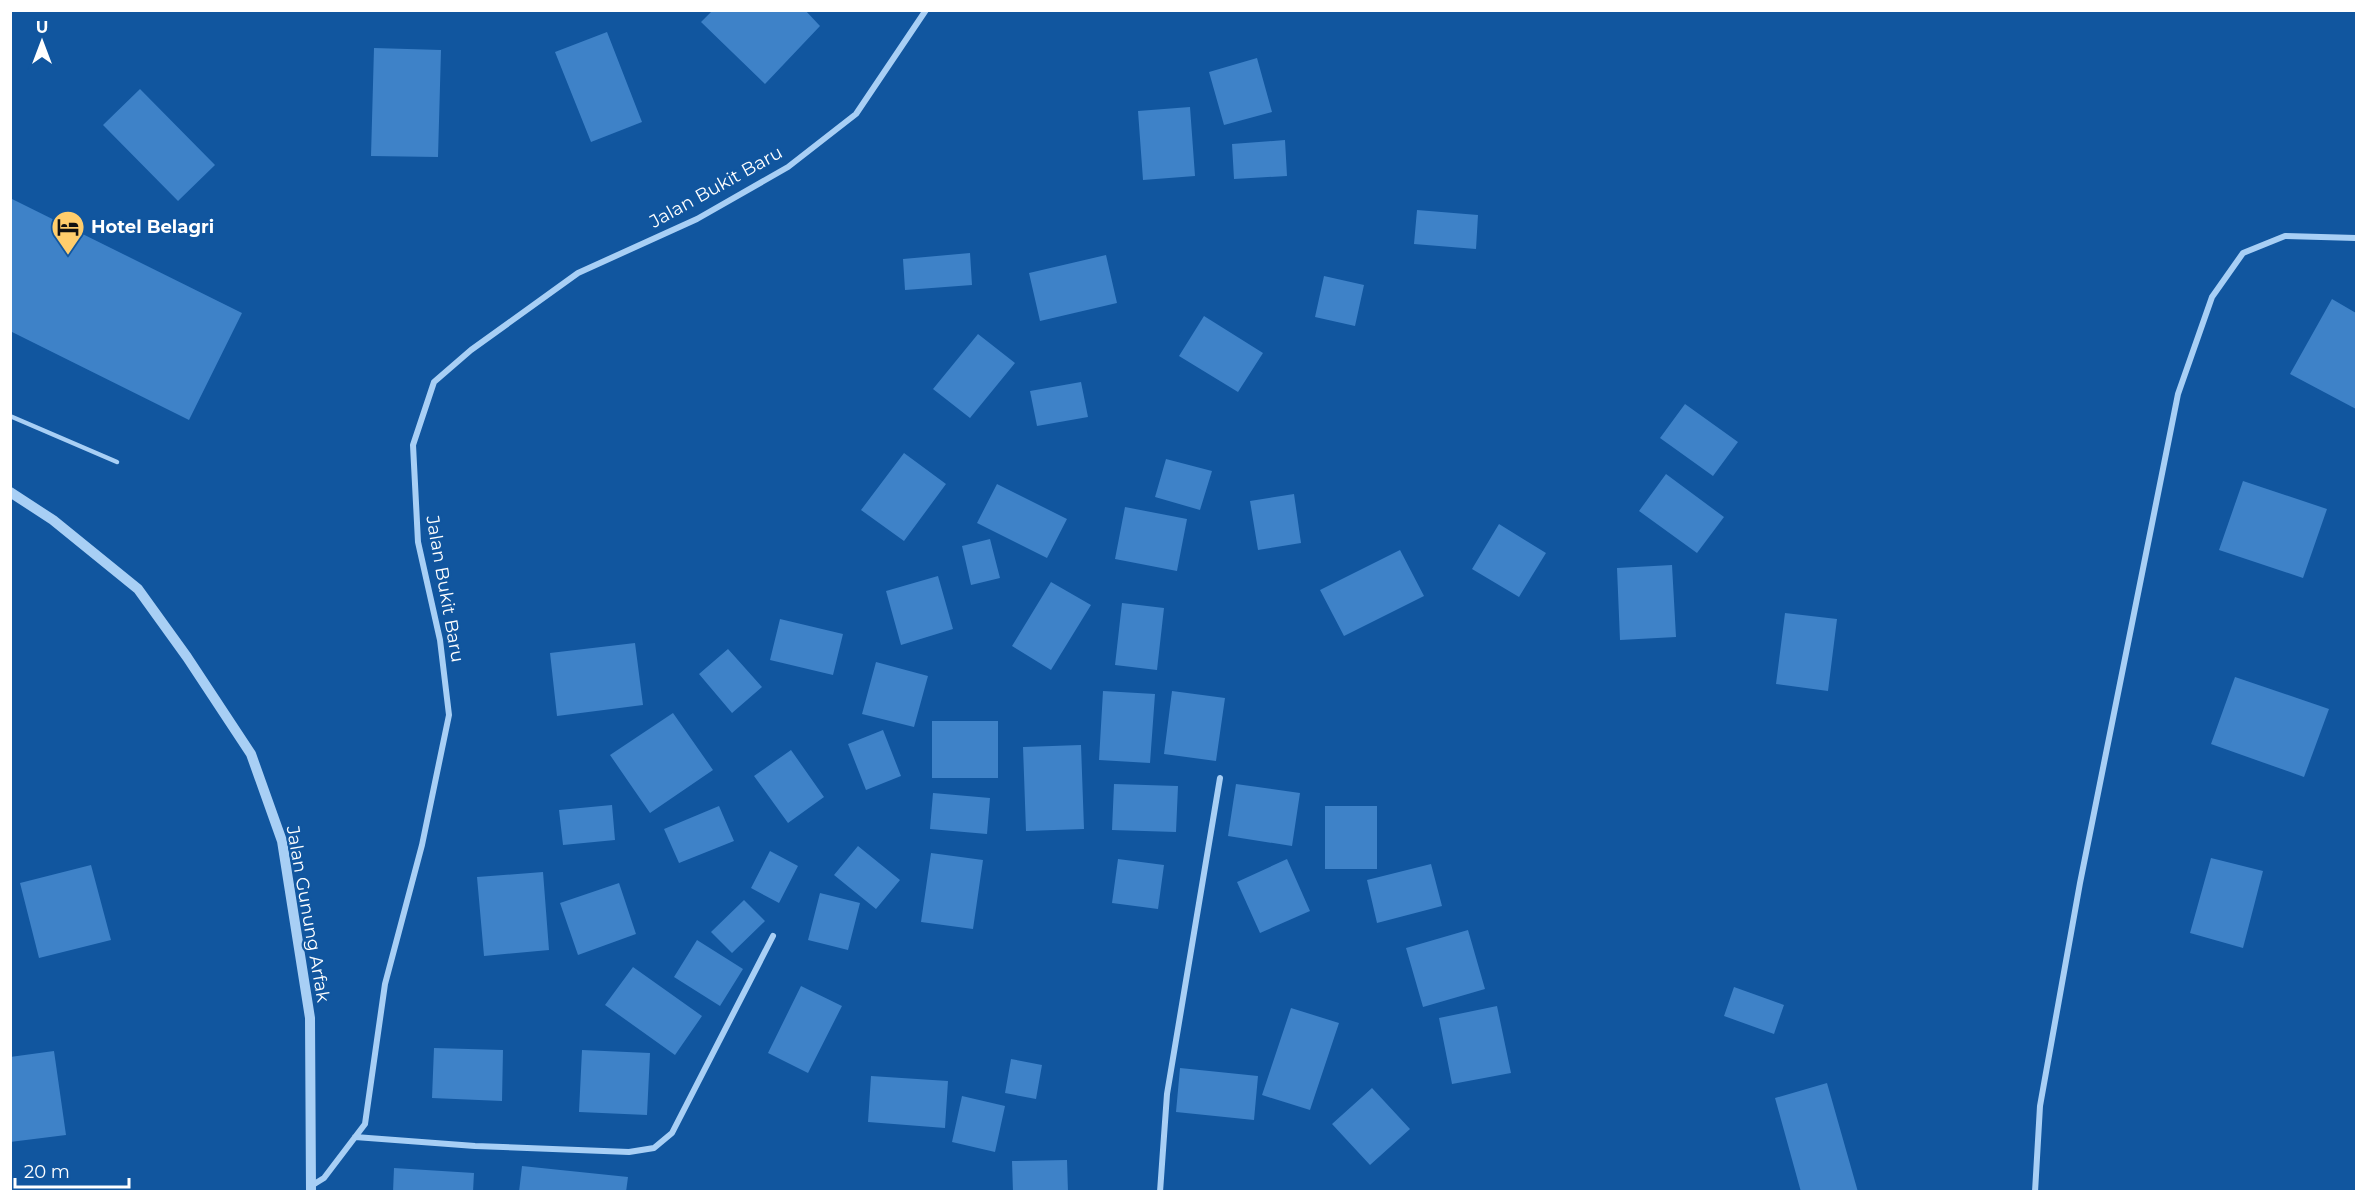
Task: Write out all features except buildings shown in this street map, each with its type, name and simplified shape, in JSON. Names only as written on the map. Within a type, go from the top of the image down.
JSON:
[{"type":"street","name":"Jalan Bukit Baru","points":[[311,1189],[324,1178],[365,1124],[385,984],[422,845],[449,715],[440,640],[418,542],[413,445],[434,382],[471,350],[578,273],[697,219],[788,167],[856,114],[927,10]]},
{"type":"street","points":[[2035,1191],[2040,1106],[2085,861],[2178,394],[2212,297],[2243,253],[2285,236],[2356,238]]},
{"type":"street","name":"Jalan Gunung Arfak","points":[[10,492],[53,520],[138,589],[187,657],[251,754],[282,841],[310,1018],[311,1189]]},
{"type":"street","points":[[1160,1191],[1167,1094],[1220,778]]},
{"type":"street","points":[[355,1137],[475,1146],[629,1152],[654,1148],[672,1133],[774,936]]},
{"type":"lane","points":[[10,416],[117,462]]},
{"type":"place","name":"Hotel Belagri","points":[[68,256]]}]
